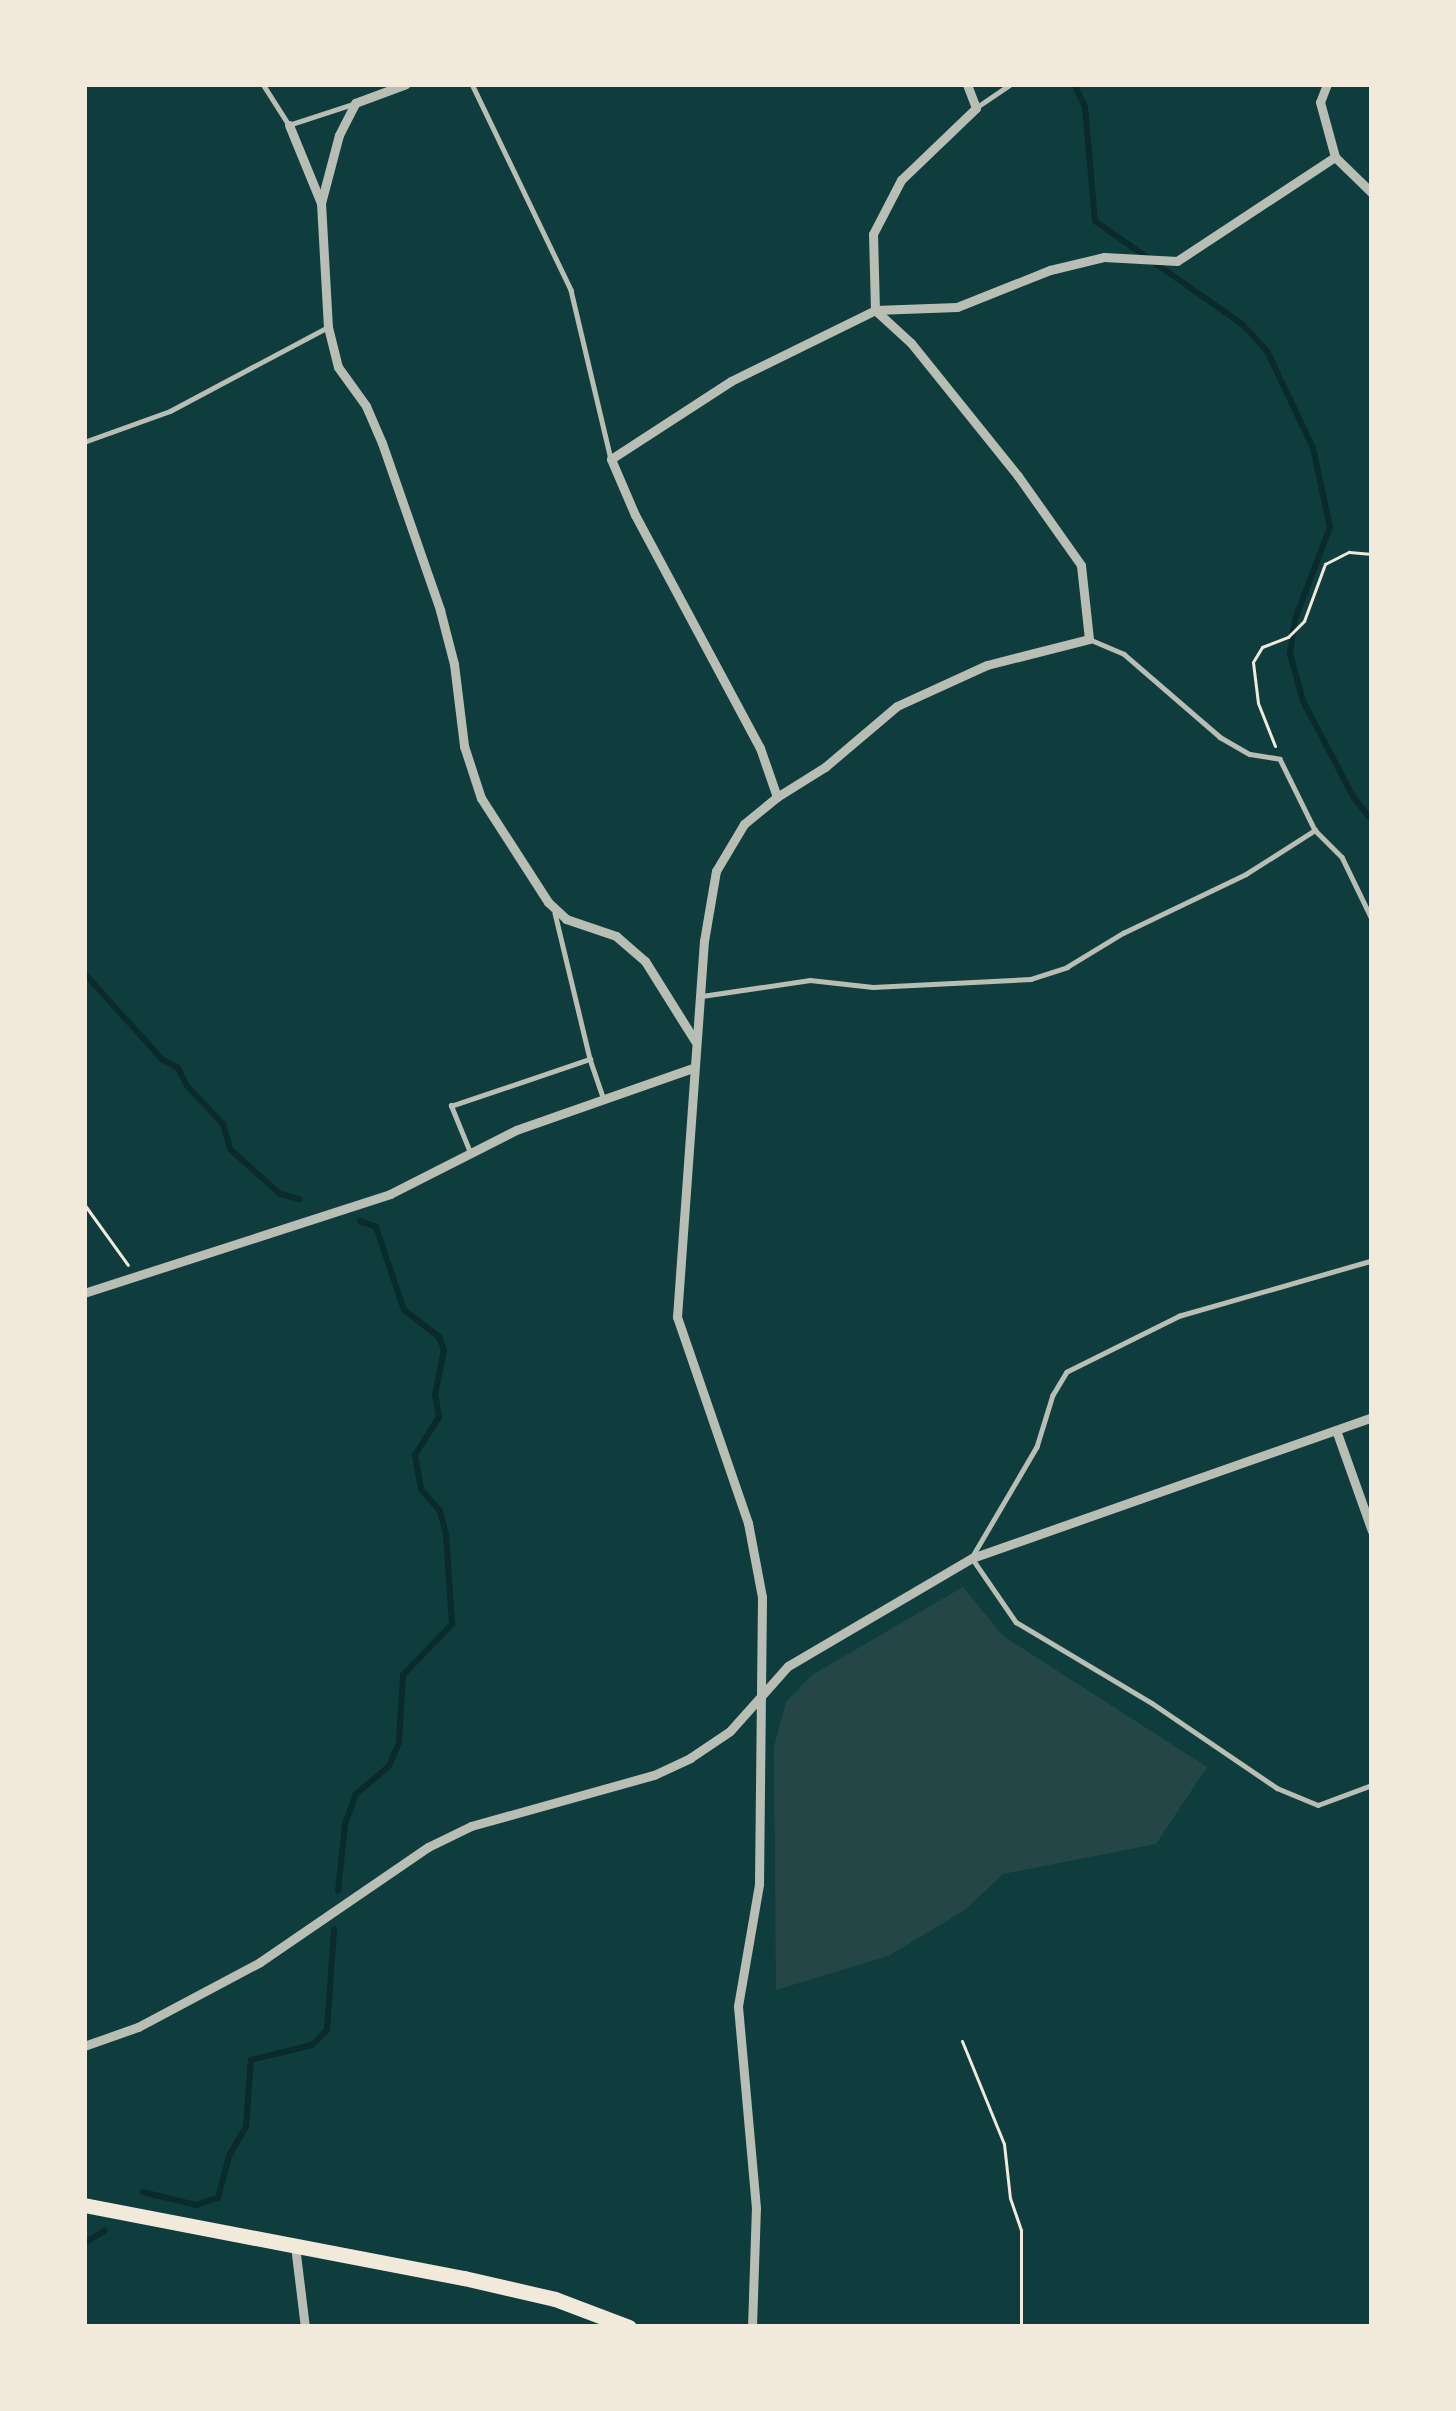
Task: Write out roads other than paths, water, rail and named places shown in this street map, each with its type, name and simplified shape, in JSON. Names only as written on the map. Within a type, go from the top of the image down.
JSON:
[{"type":"main road","points":[[84,2205],[555,2299],[629,2327]]},
{"type":"street","points":[[406,84],[355,103],[339,135],[321,202],[328,327],[338,367],[366,406],[382,443],[440,610],[454,664],[464,746],[481,798],[553,907],[566,919],[616,936],[645,961],[695,1041]]},
{"type":"street","points":[[752,2327],[756,2208],[738,2006],[759,1884],[762,1597],[748,1523],[677,1317],[704,941],[716,872],[744,824],[777,797],[824,767],[897,706],[987,665],[1089,639],[1088,596],[1071,551],[911,343],[875,310],[873,234],[901,180],[976,108],[967,84]]},
{"type":"street","points":[[1327,84],[1320,102],[1335,157],[1372,193]]},
{"type":"street","points":[[289,125],[321,202]]},
{"type":"street","points":[[777,797],[760,748],[635,515],[611,459],[731,381],[875,310],[957,307],[1050,270],[1104,257],[1177,262],[1335,157]]},
{"type":"street","points":[[84,1293],[390,1194],[516,1130],[693,1068]]},
{"type":"street","points":[[84,2046],[138,2027],[260,1962],[428,1847],[471,1826],[654,1774],[690,1758],[730,1731],[761,1690],[788,1666],[972,1558],[1372,1417]]},
{"type":"street","points":[[1336,1430],[1372,1531]]},
{"type":"street","points":[[295,2246],[305,2327]]},
{"type":"lane","points":[[263,84],[289,125],[355,103]]},
{"type":"lane","points":[[472,84],[571,290],[611,459]]},
{"type":"lane","points":[[976,108],[1011,84]]},
{"type":"lane","points":[[84,442],[170,412],[328,327]]},
{"type":"lane","points":[[1089,639],[1124,654],[1220,737],[1250,754],[1280,759],[1315,830],[1342,856],[1372,919]]},
{"type":"lane","points":[[702,995],[809,980],[873,987],[1031,979],[1067,967],[1123,933],[1246,874],[1315,830]]},
{"type":"lane","points":[[553,907],[603,1097]]},
{"type":"lane","points":[[471,1155],[451,1106],[590,1059]]},
{"type":"lane","points":[[1372,1262],[1180,1316],[1067,1372],[1053,1395],[1036,1447],[972,1558],[1016,1622],[1152,1703],[1277,1788],[1318,1805],[1372,1785]]},
{"type":"waterway","points":[[1074,84],[1085,107],[1095,221],[1242,324],[1267,351],[1313,448],[1330,527],[1295,619],[1290,654],[1303,701],[1354,798],[1372,820]]},
{"type":"waterway","points":[[84,973],[163,1060],[178,1068],[187,1086],[223,1124],[230,1149],[280,1194],[299,1199]]},
{"type":"waterway","points":[[338,1891],[345,1824],[356,1794],[389,1766],[399,1742],[403,1675],[452,1624],[446,1534],[440,1511],[421,1489],[415,1455],[439,1417],[435,1395],[444,1350],[439,1337],[404,1310],[376,1227],[360,1221]]},
{"type":"waterway","points":[[143,2192],[196,2205],[218,2198],[229,2156],[246,2126],[251,2060],[312,2045],[327,2030],[334,1929]]},
{"type":"waterway","points":[[84,2243],[105,2231]]}]
